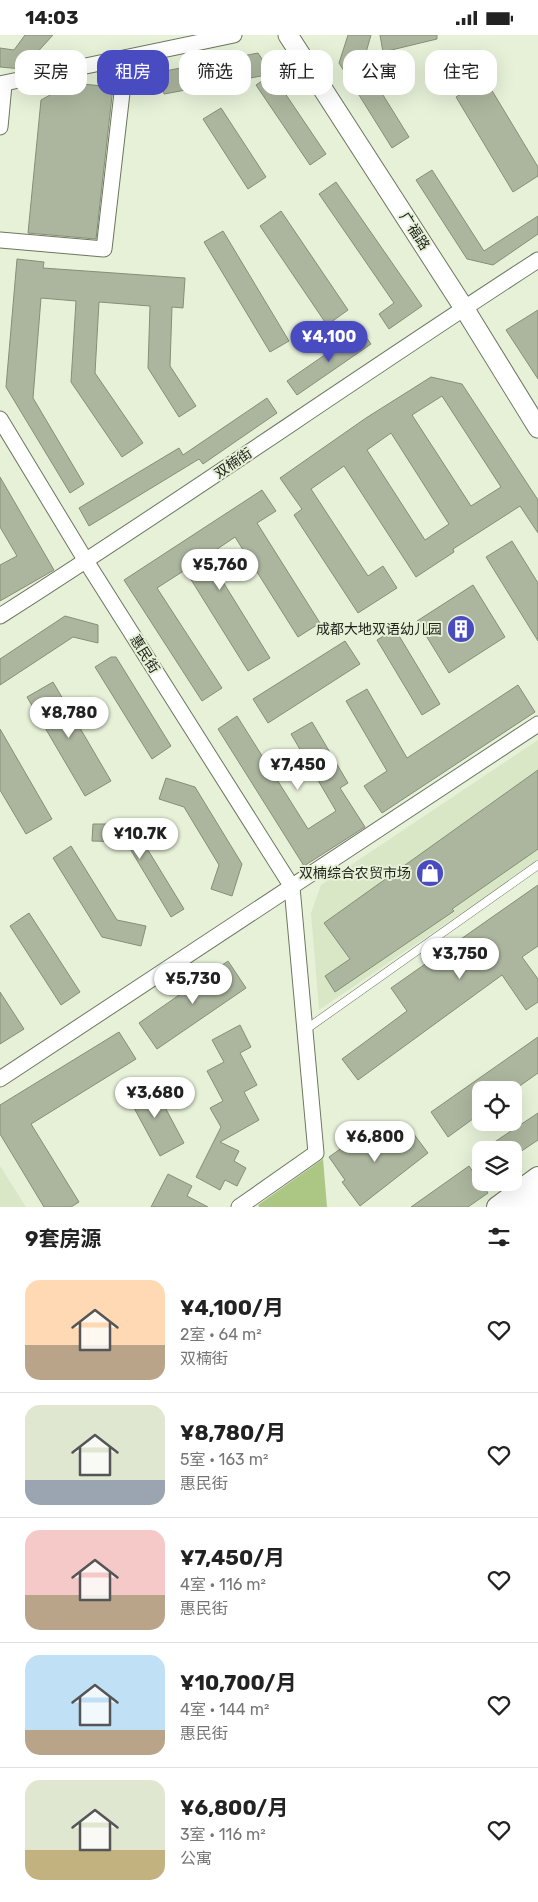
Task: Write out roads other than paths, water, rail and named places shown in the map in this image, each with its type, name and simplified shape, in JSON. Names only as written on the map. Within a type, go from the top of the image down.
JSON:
[{"type":"highway","points":[[525,1207],[538,1197]]},
{"type":"main road","points":[[497,1207],[538,1177]]},
{"type":"street","points":[[164,50],[234,35]]},
{"type":"street","name":"广福路","points":[[288,35],[464,308],[538,428]]},
{"type":"street","points":[[0,127],[2,84],[97,64]]},
{"type":"street","points":[[0,240],[104,249],[122,95]]},
{"type":"street","name":"双楠街","points":[[0,616],[86,561],[538,260]]},
{"type":"street","name":"惠民街","points":[[0,419],[86,561],[292,887]]},
{"type":"street","points":[[0,1079],[538,724]]},
{"type":"street","points":[[239,1207],[316,1153],[292,887]]},
{"type":"lane","points":[[305,1031],[538,865]]},
{"type":"place","name":"成都大地双语幼儿园","points":[[461,629]]},
{"type":"place","name":"双楠综合农贸市场","points":[[430,873]]}]
